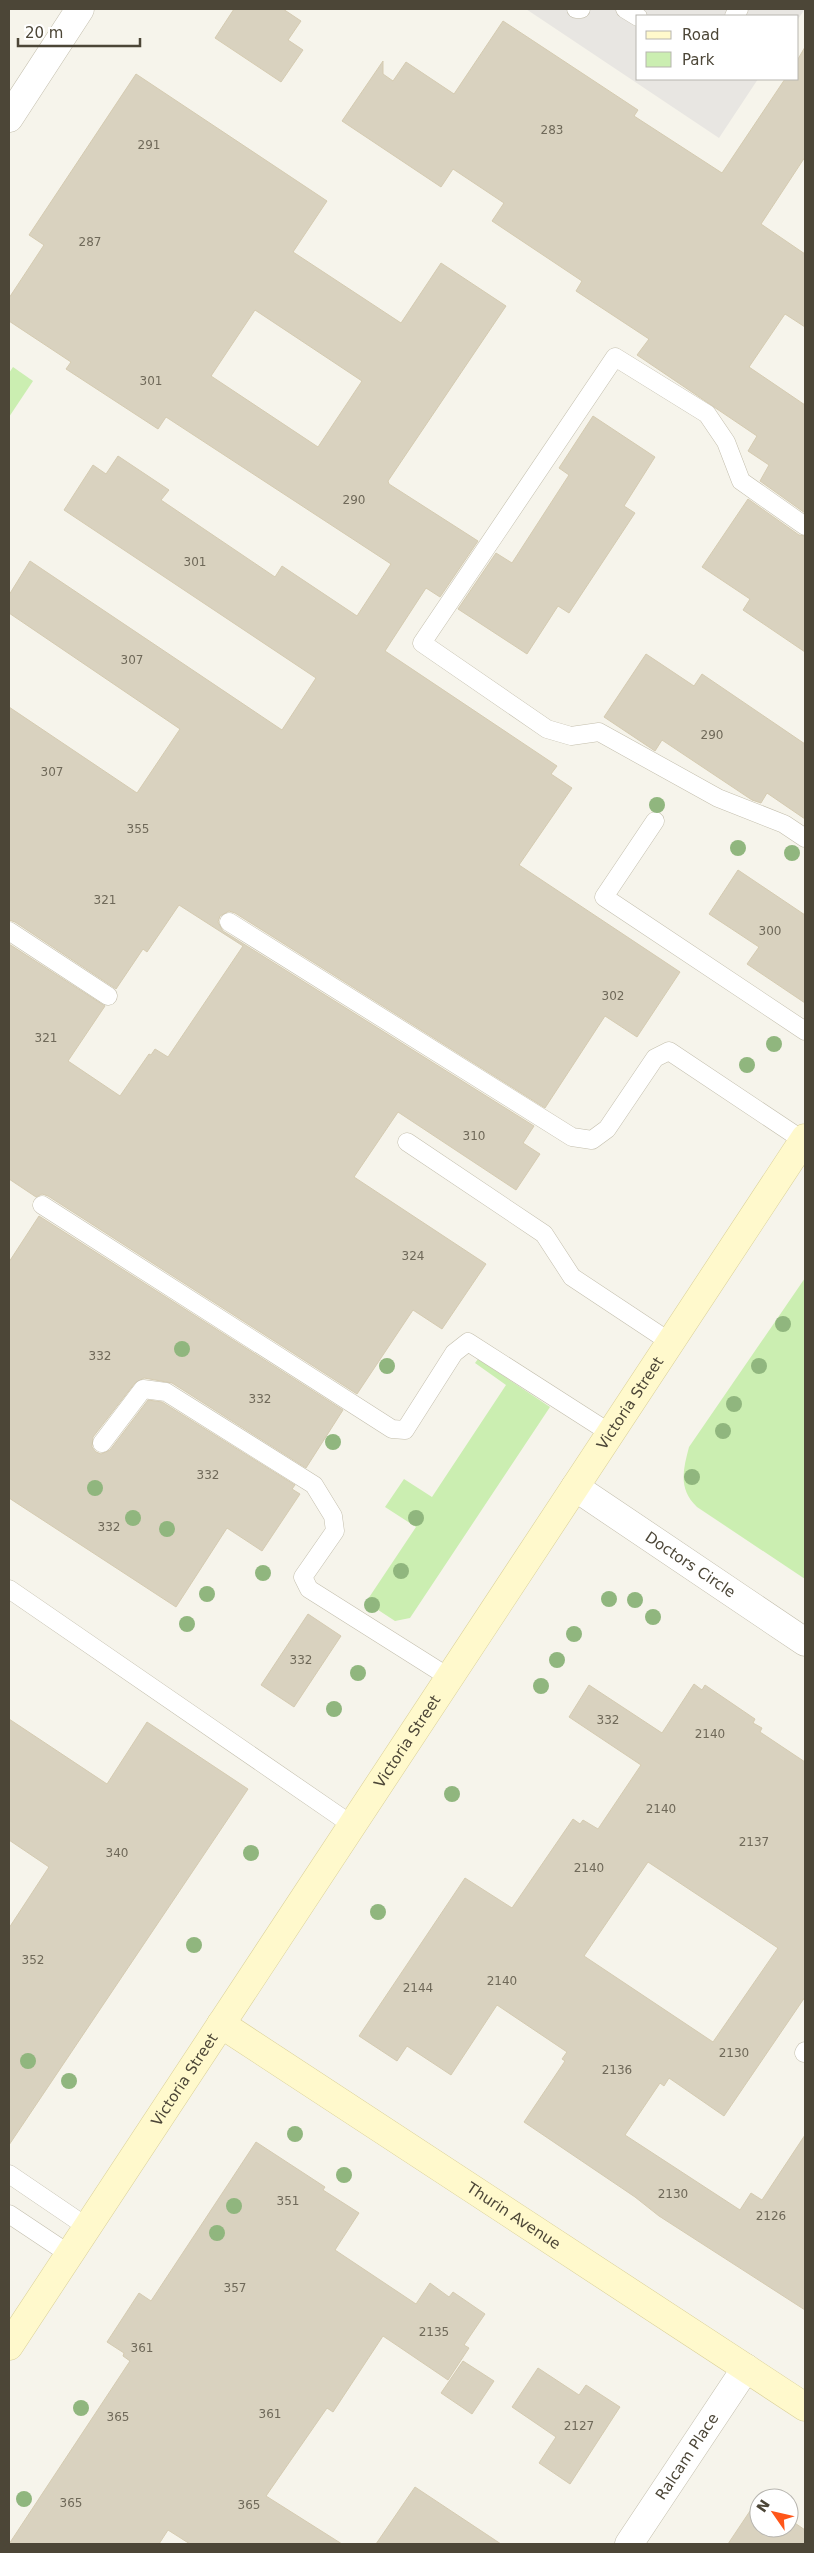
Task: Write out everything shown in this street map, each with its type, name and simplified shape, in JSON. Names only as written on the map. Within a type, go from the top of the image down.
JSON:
[{"type":"main road","name":"Victoria Street","points":[[9,2346],[804,1139]]},
{"type":"main road","name":"Thurin Avenue","points":[[221,2024],[805,2408]]},
{"type":"street","points":[[9,118],[80,9]]},
{"type":"street","name":"Doctors Circle","points":[[575,1486],[805,1642]]},
{"type":"street","name":"Ralcam Place","points":[[628,2544],[746,2368]]},
{"type":"lane","points":[[576,9],[581,9]]},
{"type":"lane","points":[[625,9],[636,16]]},
{"type":"lane","points":[[805,526],[741,481],[726,442],[706,414],[615,357],[422,644],[547,729],[571,736],[599,732],[718,798],[784,824],[805,838]]},
{"type":"lane","points":[[654,821],[604,897],[805,1031]]},
{"type":"lane","points":[[230,922],[572,1137],[592,1140],[607,1129],[655,1058],[669,1051],[804,1139]]},
{"type":"lane","points":[[9,931],[108,996]]},
{"type":"lane","points":[[407,1142],[544,1234],[572,1277],[670,1342]]},
{"type":"lane","points":[[42,1205],[392,1429],[404,1430],[454,1353],[468,1342],[610,1433]]},
{"type":"lane","points":[[102,1442],[143,1389],[166,1392],[314,1486],[333,1516],[335,1531],[303,1576],[309,1589],[450,1678]]},
{"type":"lane","points":[[9,1589],[352,1825]]},
{"type":"lane","points":[[9,2174],[87,2227]]},
{"type":"lane","points":[[9,2214],[69,2254]]},
{"type":"green space","points":[[13,367],[33,381],[9,417],[9,373]]},
{"type":"green space","points":[[805,1278],[805,1579],[697,1507],[687,1493],[684,1471],[689,1447]]},
{"type":"green space","points":[[478,1359],[550,1407],[410,1618],[395,1621],[366,1602],[416,1527],[385,1507],[404,1479],[432,1497],[506,1385],[475,1363]]},
{"type":"shaded area","points":[[526,9],[805,9],[799,18],[799,15],[636,15],[636,80],[757,80],[719,138]]},
{"type":"building","points":[[234,9],[283,9],[301,21],[288,40],[303,50],[281,82],[215,38]]},
{"type":"building","points":[[503,21],[638,110],[634,116],[722,173],[784,80],[799,80],[799,57],[805,47],[805,157],[761,224],[805,254],[805,327],[785,314],[749,367],[805,405],[805,513],[760,481],[769,465],[748,451],[757,436],[637,355],[649,339],[576,291],[582,281],[492,221],[504,203],[453,169],[441,187],[342,121],[383,61],[383,74],[393,81],[406,62],[454,94]]},
{"type":"building","points":[[136,74],[327,201],[293,252],[401,323],[441,263],[506,306],[388,481],[389,484],[478,541],[440,597],[426,588],[385,651],[557,766],[551,774],[572,788],[519,865],[680,972],[637,1037],[605,1016],[545,1108],[235,913],[229,911],[220,916],[218,922],[223,931],[534,1126],[523,1143],[540,1154],[516,1190],[398,1112],[354,1177],[486,1264],[442,1329],[413,1310],[357,1394],[48,1196],[42,1194],[36,1197],[9,1179],[9,944],[105,1006],[68,1061],[120,1096],[149,1054],[151,1055],[155,1049],[168,1057],[243,946],[179,905],[147,952],[143,949],[116,989],[15,922],[9,920],[9,707],[137,793],[180,729],[9,613],[9,595],[30,561],[282,730],[316,678],[64,510],[93,465],[106,474],[118,456],[169,490],[161,500],[275,577],[282,566],[357,616],[391,564],[166,417],[158,429],[66,369],[71,362],[9,321],[9,298],[44,245],[29,235]],"holes":[[[255,310],[362,381],[318,447],[211,376]]]},
{"type":"building","points":[[593,416],[655,457],[624,506],[635,513],[569,613],[558,606],[527,654],[458,609],[496,553],[512,563],[569,475],[559,468]]},
{"type":"building","points":[[748,499],[799,535],[805,536],[805,652],[743,610],[750,599],[702,567]]},
{"type":"building","points":[[646,654],[694,686],[702,674],[805,744],[805,819],[767,793],[761,803],[752,800],[662,740],[655,751],[604,717]]},
{"type":"building","points":[[738,870],[805,915],[805,1003],[747,964],[759,947],[709,914]]},
{"type":"building","points":[[39,1216],[343,1410],[306,1468],[172,1383],[144,1378],[135,1383],[93,1437],[92,1447],[96,1452],[101,1454],[110,1450],[148,1400],[162,1402],[295,1485],[292,1489],[300,1494],[262,1551],[227,1528],[176,1607],[9,1498],[9,1262]]},
{"type":"building","points":[[308,1614],[341,1636],[294,1707],[261,1685]]},
{"type":"building","points":[[694,1684],[702,1690],[705,1685],[755,1719],[753,1723],[762,1728],[760,1732],[805,1762],[805,1997],[724,2116],[669,2078],[664,2086],[660,2083],[625,2135],[740,2210],[751,2193],[762,2200],[805,2135],[805,2310],[659,2216],[635,2197],[524,2122],[565,2061],[562,2059],[567,2052],[497,2005],[451,2075],[407,2046],[397,2061],[359,2036],[465,1878],[512,1908],[573,1819],[580,1824],[583,1820],[598,1829],[641,1765],[569,1717],[589,1685],[662,1733]],"holes":[[[648,1862],[778,1948],[713,2042],[584,1956]]]},
{"type":"building","points":[[9,1719],[107,1784],[147,1722],[248,1789],[9,2145],[9,1928],[49,1867],[9,1840]]},
{"type":"building","points":[[256,2142],[325,2187],[323,2190],[359,2213],[335,2250],[416,2304],[430,2283],[449,2297],[453,2292],[485,2314],[464,2345],[469,2348],[448,2380],[383,2336],[333,2412],[327,2408],[266,2496],[342,2544],[190,2544],[168,2530],[159,2544],[9,2544],[130,2361],[123,2356],[124,2353],[107,2342],[139,2293],[151,2301]]},
{"type":"building","points":[[463,2361],[494,2381],[472,2414],[441,2393]]},
{"type":"building","points":[[538,2368],[579,2395],[586,2385],[620,2407],[570,2484],[539,2463],[556,2437],[512,2407]]},
{"type":"building","points":[[415,2487],[501,2544],[376,2544]]},
{"type":"building","points":[[749,2512],[749,2538],[799,2538],[799,2526],[805,2530],[805,2544],[728,2544]]}]
